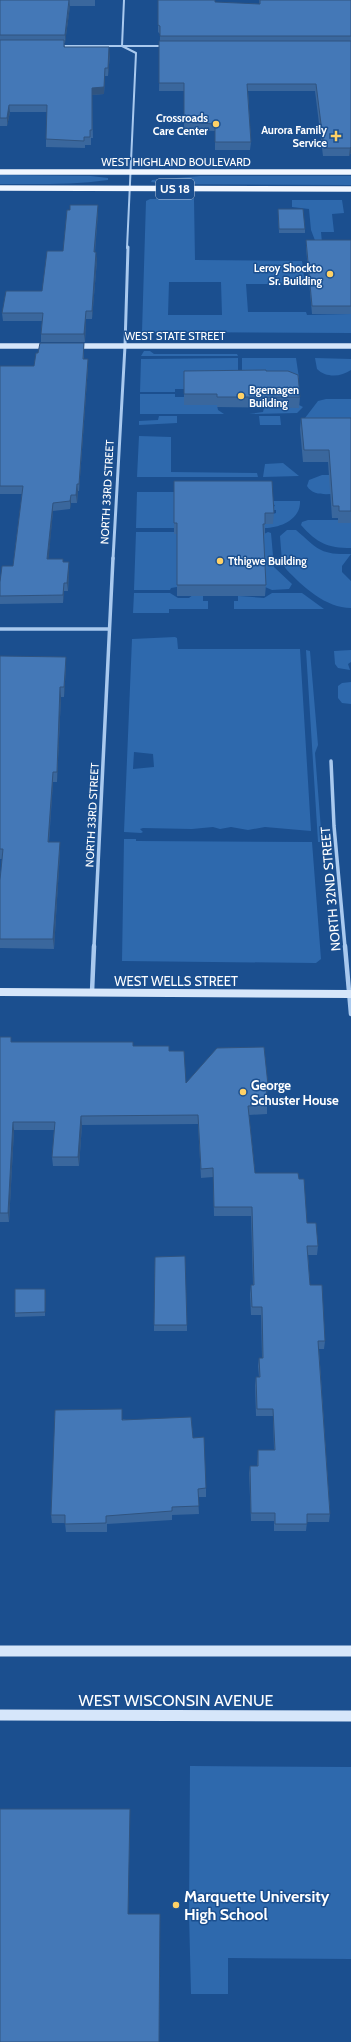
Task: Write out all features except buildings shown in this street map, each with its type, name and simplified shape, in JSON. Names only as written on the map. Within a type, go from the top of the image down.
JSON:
[{"type":"main road","name":"WEST HIGHLAND BOULEVARD","points":[[0,172],[351,172]]},
{"type":"main road","name":"US 18","points":[[0,188],[351,190]]},
{"type":"street","points":[[122,46],[124,0]]},
{"type":"street","points":[[52,46],[171,46]]},
{"type":"street","name":"NORTH 33RD STREET","points":[[92,992],[109,630],[125,346],[129,189],[136,53],[122,46]]},
{"type":"street","points":[[0,346],[60,346]]},
{"type":"street","name":"WEST STATE STREET","points":[[68,346],[351,346]]},
{"type":"street","points":[[0,629],[109,630]]},
{"type":"street","name":"NORTH 32ND STREET","points":[[331,761],[334,826],[351,1014]]},
{"type":"street","name":"WEST WELLS STREET","points":[[0,992],[350,994]]},
{"type":"street","points":[[0,1651],[351,1651]]},
{"type":"street","name":"WEST WISCONSIN AVENUE","points":[[0,1715],[351,1716]]},
{"type":"shaded area","points":[[0,175],[91,176],[108,178],[108,180],[68,183],[0,184]]},
{"type":"shaded area","points":[[200,176],[351,176],[351,185],[166,184],[151,182],[152,180]]},
{"type":"shaded area","points":[[150,199],[194,199],[195,260],[302,261],[305,284],[246,284],[248,312],[306,312],[307,315],[351,314],[351,333],[142,332],[146,201]],"holes":[[[169,282],[221,282],[222,315],[168,315]]]},
{"type":"shaded area","points":[[292,200],[342,200],[344,213],[332,214],[334,232],[321,232],[322,243],[316,243],[311,230],[309,209],[292,207]]},
{"type":"shaded area","points":[[144,351],[150,351],[154,354],[237,354],[238,356],[141,356]]},
{"type":"shaded area","points":[[238,358],[238,377],[184,389],[175,389],[175,392],[140,392],[141,359]]},
{"type":"shaded area","points":[[242,358],[296,358],[299,378],[242,375]]},
{"type":"shaded area","points":[[315,358],[351,359],[351,370],[334,376],[325,374],[317,369]]},
{"type":"shaded area","points":[[140,394],[175,394],[175,397],[184,397],[184,405],[217,405],[218,410],[224,414],[140,414]]},
{"type":"shaded area","points":[[326,399],[351,399],[351,424],[305,418],[318,401]]},
{"type":"shaded area","points":[[299,405],[303,407],[297,413],[249,414],[263,412],[264,408]]},
{"type":"shaded area","points":[[159,416],[177,416],[177,423],[139,425],[139,421],[158,420]]},
{"type":"shaded area","points":[[259,416],[280,416],[281,425],[260,425]]},
{"type":"shaded area","points":[[139,436],[171,437],[171,472],[257,473],[258,477],[137,477]]},
{"type":"shaded area","points":[[283,463],[299,476],[263,477],[265,464]]},
{"type":"shaded area","points":[[322,475],[351,475],[335,494],[316,493],[307,486],[309,480]]},
{"type":"shaded area","points":[[137,492],[174,492],[174,528],[136,528]]},
{"type":"shaded area","points":[[272,501],[300,501],[297,513],[288,522],[271,528],[265,528],[265,524],[273,523],[273,514],[276,513],[276,510],[272,510],[272,507],[275,506]]},
{"type":"shaded area","points":[[308,520],[338,520],[351,523],[351,548],[335,547],[318,540],[301,525],[302,522]]},
{"type":"shaded area","points":[[287,530],[296,530],[320,550],[332,553],[351,554],[342,566],[342,572],[351,581],[351,608],[342,607],[324,600],[307,589],[286,569],[282,562],[280,536]]},
{"type":"shaded area","points":[[136,532],[174,532],[177,534],[177,587],[171,588],[170,590],[134,590]]},
{"type":"shaded area","points":[[268,532],[271,533],[274,567],[292,584],[289,589],[272,590],[265,587],[262,535]]},
{"type":"shaded area","points":[[134,593],[170,593],[178,598],[189,598],[194,594],[194,596],[203,595],[203,601],[208,601],[208,609],[169,609],[169,613],[133,613]]},
{"type":"shaded area","points":[[272,593],[302,593],[324,609],[234,609],[234,601],[238,601],[238,595],[264,598]]},
{"type":"shaded area","points":[[175,637],[177,638],[178,649],[300,649],[311,831],[265,827],[248,830],[231,827],[220,829],[213,827],[192,829],[143,828],[140,829],[143,832],[141,833],[124,832],[132,639]],"holes":[[[134,752],[153,754],[154,767],[133,769]]]},
{"type":"shaded area","points":[[306,650],[310,651],[318,745],[315,753],[322,842],[318,842]]},
{"type":"shaded area","points":[[351,650],[351,662],[348,664],[350,670],[338,668],[335,664],[334,651]]},
{"type":"shaded area","points":[[351,682],[351,704],[342,703],[338,698],[338,686],[342,683]]},
{"type":"shaded area","points":[[124,839],[136,839],[136,841],[312,842],[321,959],[316,963],[122,961]]},
{"type":"shaded area","points":[[190,1766],[351,1767],[351,1959],[228,1958],[228,1994],[191,1994],[189,1914]]},
{"type":"place","name":"Crossroads Care Center","points":[[216,124]]},
{"type":"place","name":"Aurora Family Service","points":[[336,136]]},
{"type":"place","name":"Leroy Shockto Sr. Building","points":[[330,274]]},
{"type":"place","name":"Bgemagen Building","points":[[241,396]]},
{"type":"place","name":"Tthigwe Building","points":[[220,561]]},
{"type":"place","name":"George Schuster House","points":[[243,1092]]},
{"type":"place","name":"Marquette University High School","points":[[176,1905]]}]
